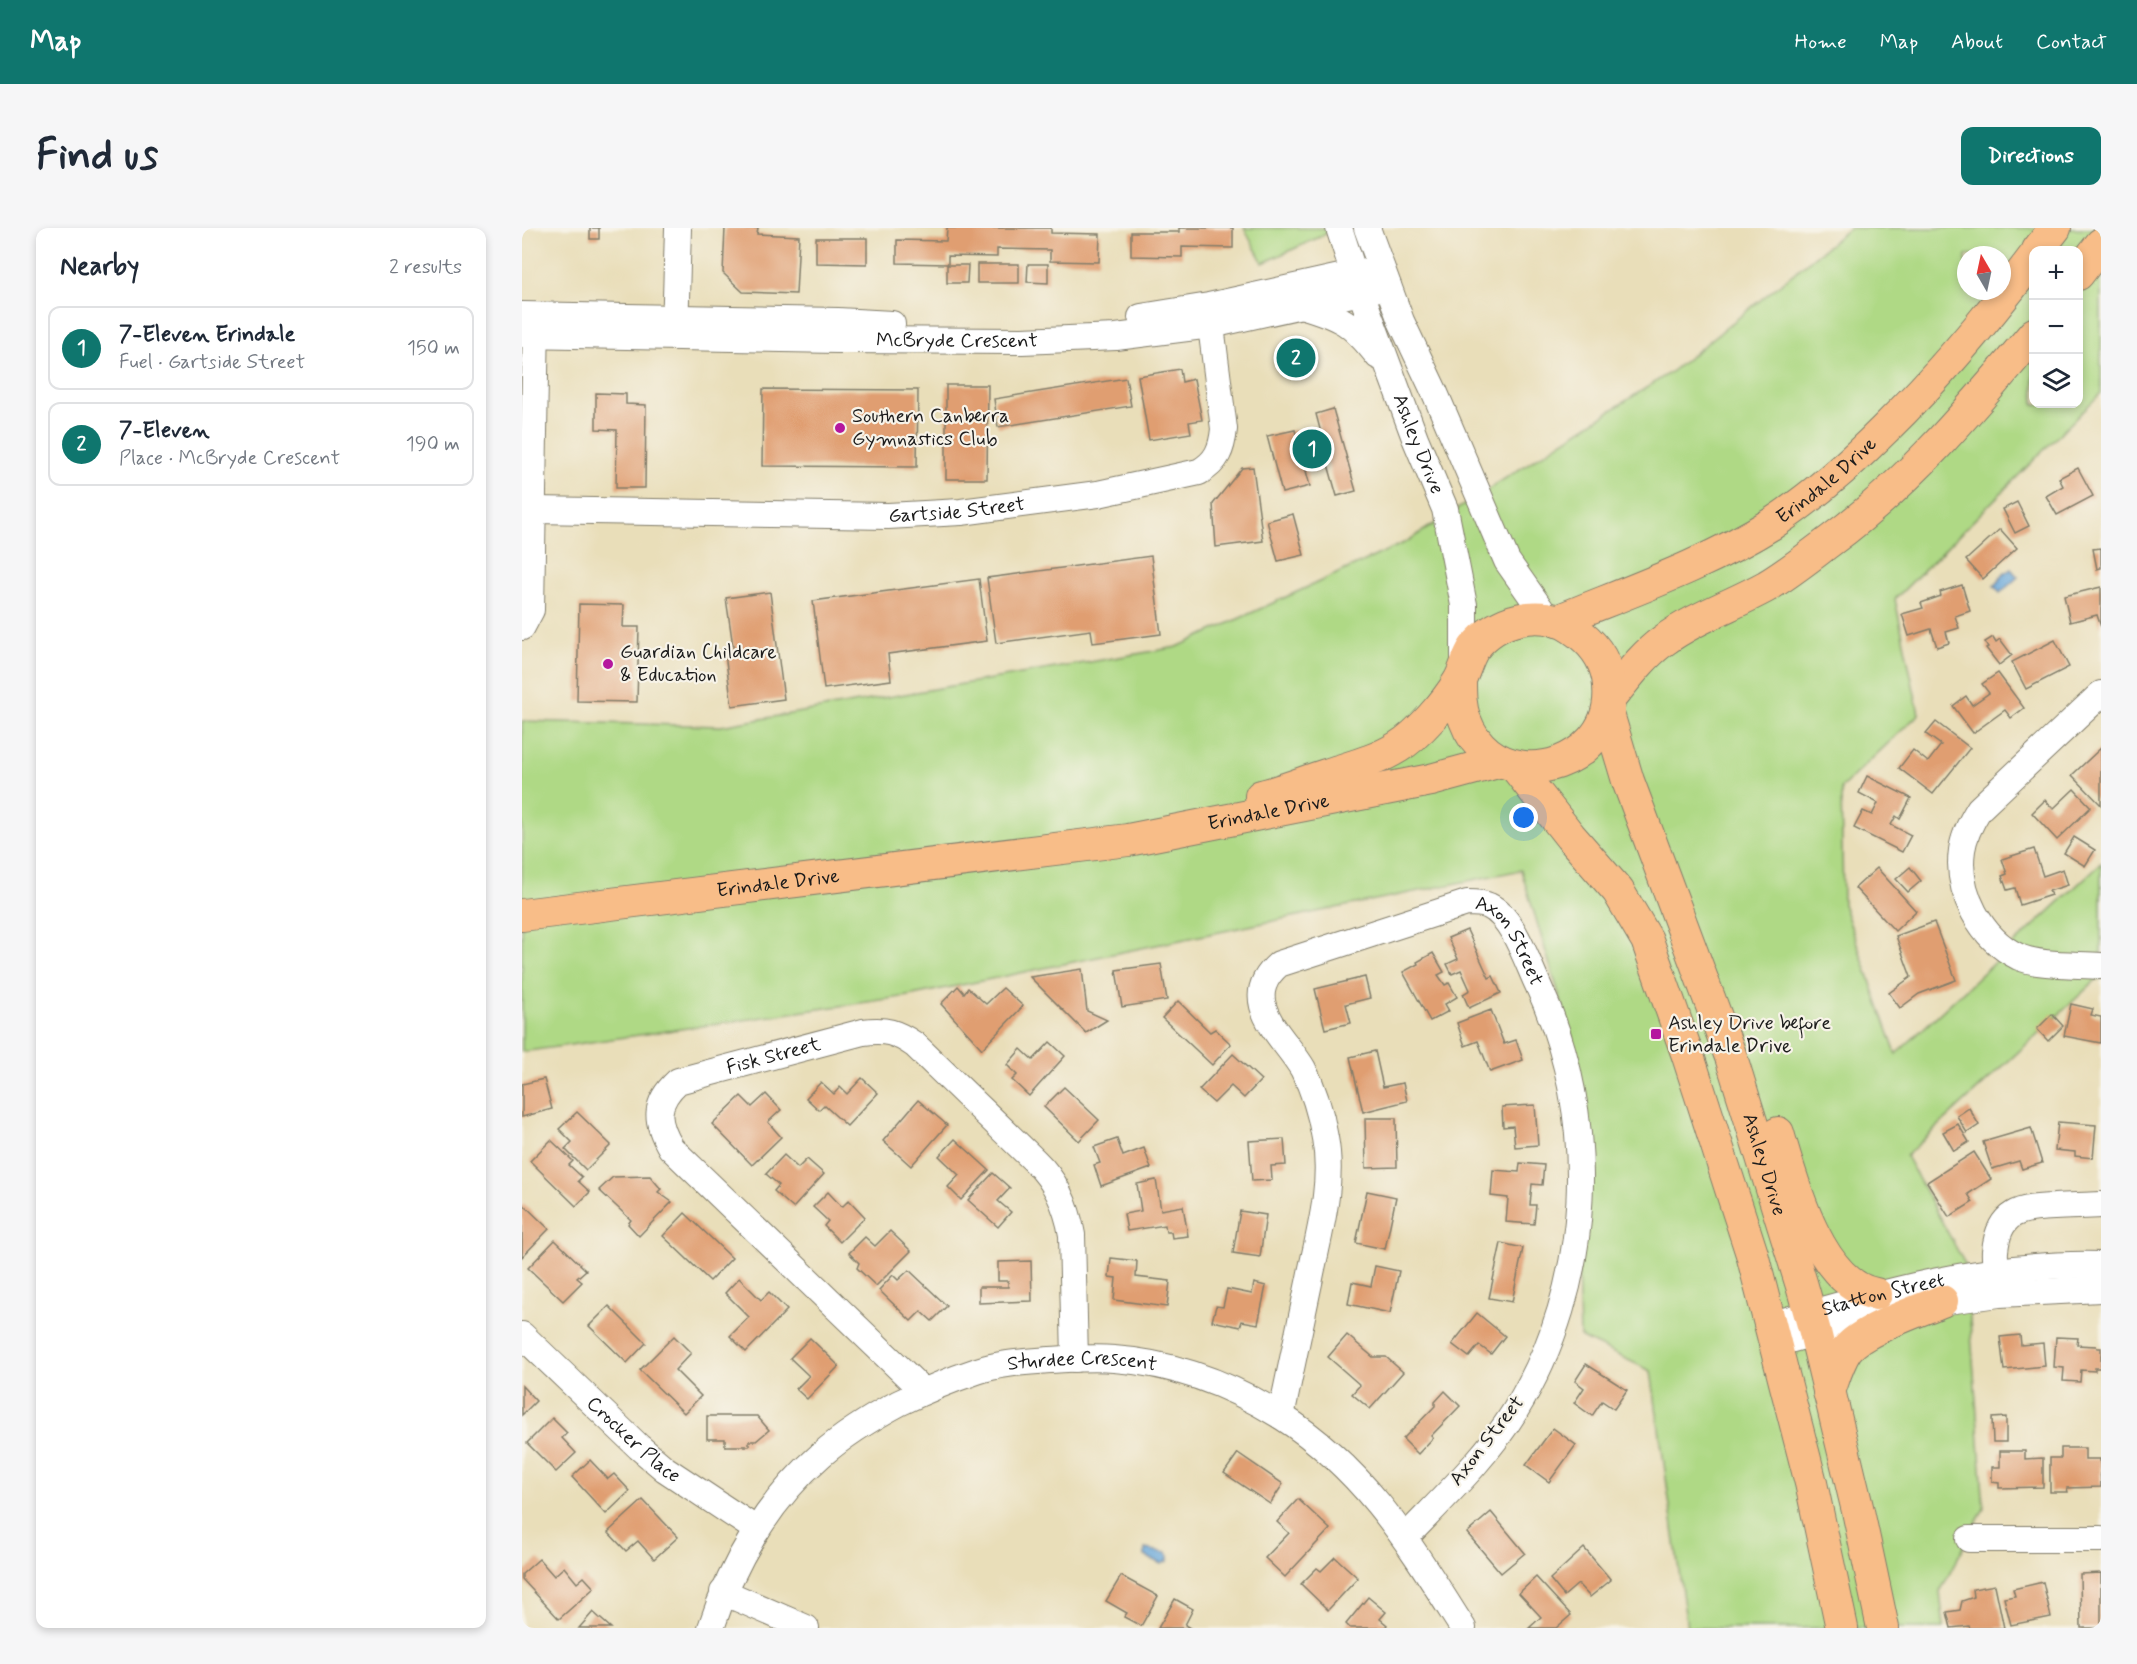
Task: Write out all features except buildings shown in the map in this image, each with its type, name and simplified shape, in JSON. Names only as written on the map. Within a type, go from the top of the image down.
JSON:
[{"type":"main road","points":[[2041,246],[2055,228]]},
{"type":"main road","points":[[2083,268],[2101,243]]},
{"type":"main road","name":"Erindale Drive","points":[[1552,619],[1697,564],[1755,533],[1807,500],[1856,458],[1916,398],[1967,341],[2029,263]]},
{"type":"main road","points":[[1609,706],[1607,671],[1598,652],[1584,637],[1552,619],[1526,618],[1506,623],[1488,634],[1474,649],[1462,674],[1460,701],[1465,722],[1476,740],[1508,763],[1535,768],[1559,764],[1581,752],[1597,734],[1609,706],[1637,667],[1662,641],[1769,585],[1890,493],[1972,407],[2029,340]]},
{"type":"main road","name":"Erindale Drive","points":[[1036,851],[1266,795],[1370,761],[1398,747],[1424,725],[1462,674]]},
{"type":"main road","name":"Ashley Drive","points":[[1609,706],[1626,774],[1731,1057],[1771,1149],[1785,1196],[1883,1628]]},
{"type":"main road","name":"Erindale Drive","points":[[522,915],[1128,840],[1508,763]]},
{"type":"main road","name":"Ashley Drive","points":[[1508,763],[1618,891],[1647,940],[1688,1056],[1752,1254],[1847,1626]]},
{"type":"main road","points":[[1785,1196],[1802,1212],[1837,1269],[1855,1288],[1876,1294]]},
{"type":"main road","points":[[1829,1392],[1840,1361],[1848,1347],[1896,1320],[1942,1300]]},
{"type":"street","points":[[675,328],[678,228]]},
{"type":"street","points":[[1331,228],[1333,236],[1327,262],[1292,297],[1350,324],[1364,338],[1389,371]]},
{"type":"street","name":"Ashley Drive","points":[[1339,228],[1389,371],[1445,509],[1464,604],[1462,674]]},
{"type":"street","name":"Ashley Drive","points":[[1367,228],[1401,321],[1507,561],[1552,619]]},
{"type":"street","name":"McBryde Crescent","points":[[529,325],[1039,333],[1144,316],[1210,316],[1384,277]]},
{"type":"street","name":"Gartside Street","points":[[534,510],[888,516],[940,513],[1098,494],[1199,472],[1210,466],[1218,456],[1223,443],[1224,429],[1210,316]]},
{"type":"street","points":[[522,627],[531,610],[534,510],[529,325]]},
{"type":"street","points":[[1424,459],[1450,430]]},
{"type":"street","points":[[2101,694],[1980,808],[1968,828],[1962,851],[1962,875],[1971,905],[1976,917],[2001,946],[2022,958],[2101,966]]},
{"type":"street","name":"Axon Street","points":[[1281,1416],[1324,1213],[1328,1158],[1318,1104],[1303,1070],[1269,1022],[1262,1003],[1264,983],[1270,971],[1279,964],[1467,903],[1488,905],[1500,913],[1510,926],[1547,1005],[1565,1060],[1579,1146],[1580,1204],[1573,1261],[1560,1315],[1540,1367],[1514,1413],[1483,1455],[1405,1538]]},
{"type":"street","name":"Fisk Street","points":[[923,1391],[671,1148],[661,1131],[659,1111],[665,1093],[678,1081],[863,1032],[881,1030],[899,1034],[915,1045],[1045,1170],[1060,1194],[1070,1221],[1072,1235],[1075,1359]]},
{"type":"street","points":[[1998,1283],[1995,1254],[1997,1237],[2003,1223],[2014,1213],[2026,1208],[2101,1205]]},
{"type":"street","name":"Statton Street","points":[[1812,1322],[1881,1313],[1942,1300],[1998,1283],[2081,1264],[2101,1265]]},
{"type":"street","name":"Statton Street","points":[[1772,1334],[1812,1322],[1876,1294],[1934,1281],[2101,1289]]},
{"type":"street","name":"Crocker Place","points":[[522,1335],[639,1447],[665,1468],[757,1530]]},
{"type":"street","name":"Sturdee Crescent","points":[[711,1628],[723,1592],[757,1530],[791,1485],[821,1455],[864,1422],[923,1391],[978,1370],[1016,1362],[1114,1359],[1167,1367],[1219,1383],[1281,1416],[1332,1454],[1364,1485],[1405,1538],[1463,1628]]},
{"type":"street","points":[[1847,1626],[1851,1540],[1858,1511]]},
{"type":"street","points":[[1969,1539],[2101,1539]]},
{"type":"street","points":[[723,1592],[806,1628]]},
{"type":"green space","points":[[1244,228],[1331,228],[1324,235],[1263,263]]},
{"type":"green space","points":[[1850,228],[2101,228],[2101,393],[1895,599],[1919,714],[1841,788],[1843,904],[1896,1054],[2101,863],[2101,979],[2096,980],[1906,1156],[1966,1266],[1984,1508],[1940,1592],[1944,1628],[1687,1628],[1651,1371],[1580,1337],[1572,1037],[1521,870],[908,996],[522,1052],[522,721],[721,726],[1177,647],[1406,542],[1671,372]]},
{"type":"water","points":[[2011,569],[2018,577],[2000,593],[1994,586]]},
{"type":"water","points":[[1145,1549],[1166,1553],[1168,1561],[1161,1564],[1145,1556]]},
{"type":"place","name":"7-Eleven","points":[[1296,358]]},
{"type":"place","name":"Southern Canberra Gymnastics Club","points":[[840,428]]},
{"type":"place","name":"7-Eleven Erindale","points":[[1312,449]]},
{"type":"place","name":"Guardian Childcare & Education","points":[[608,664]]},
{"type":"place","name":"Ashley Drive before Erindale Drive","points":[[1656,1034]]}]
